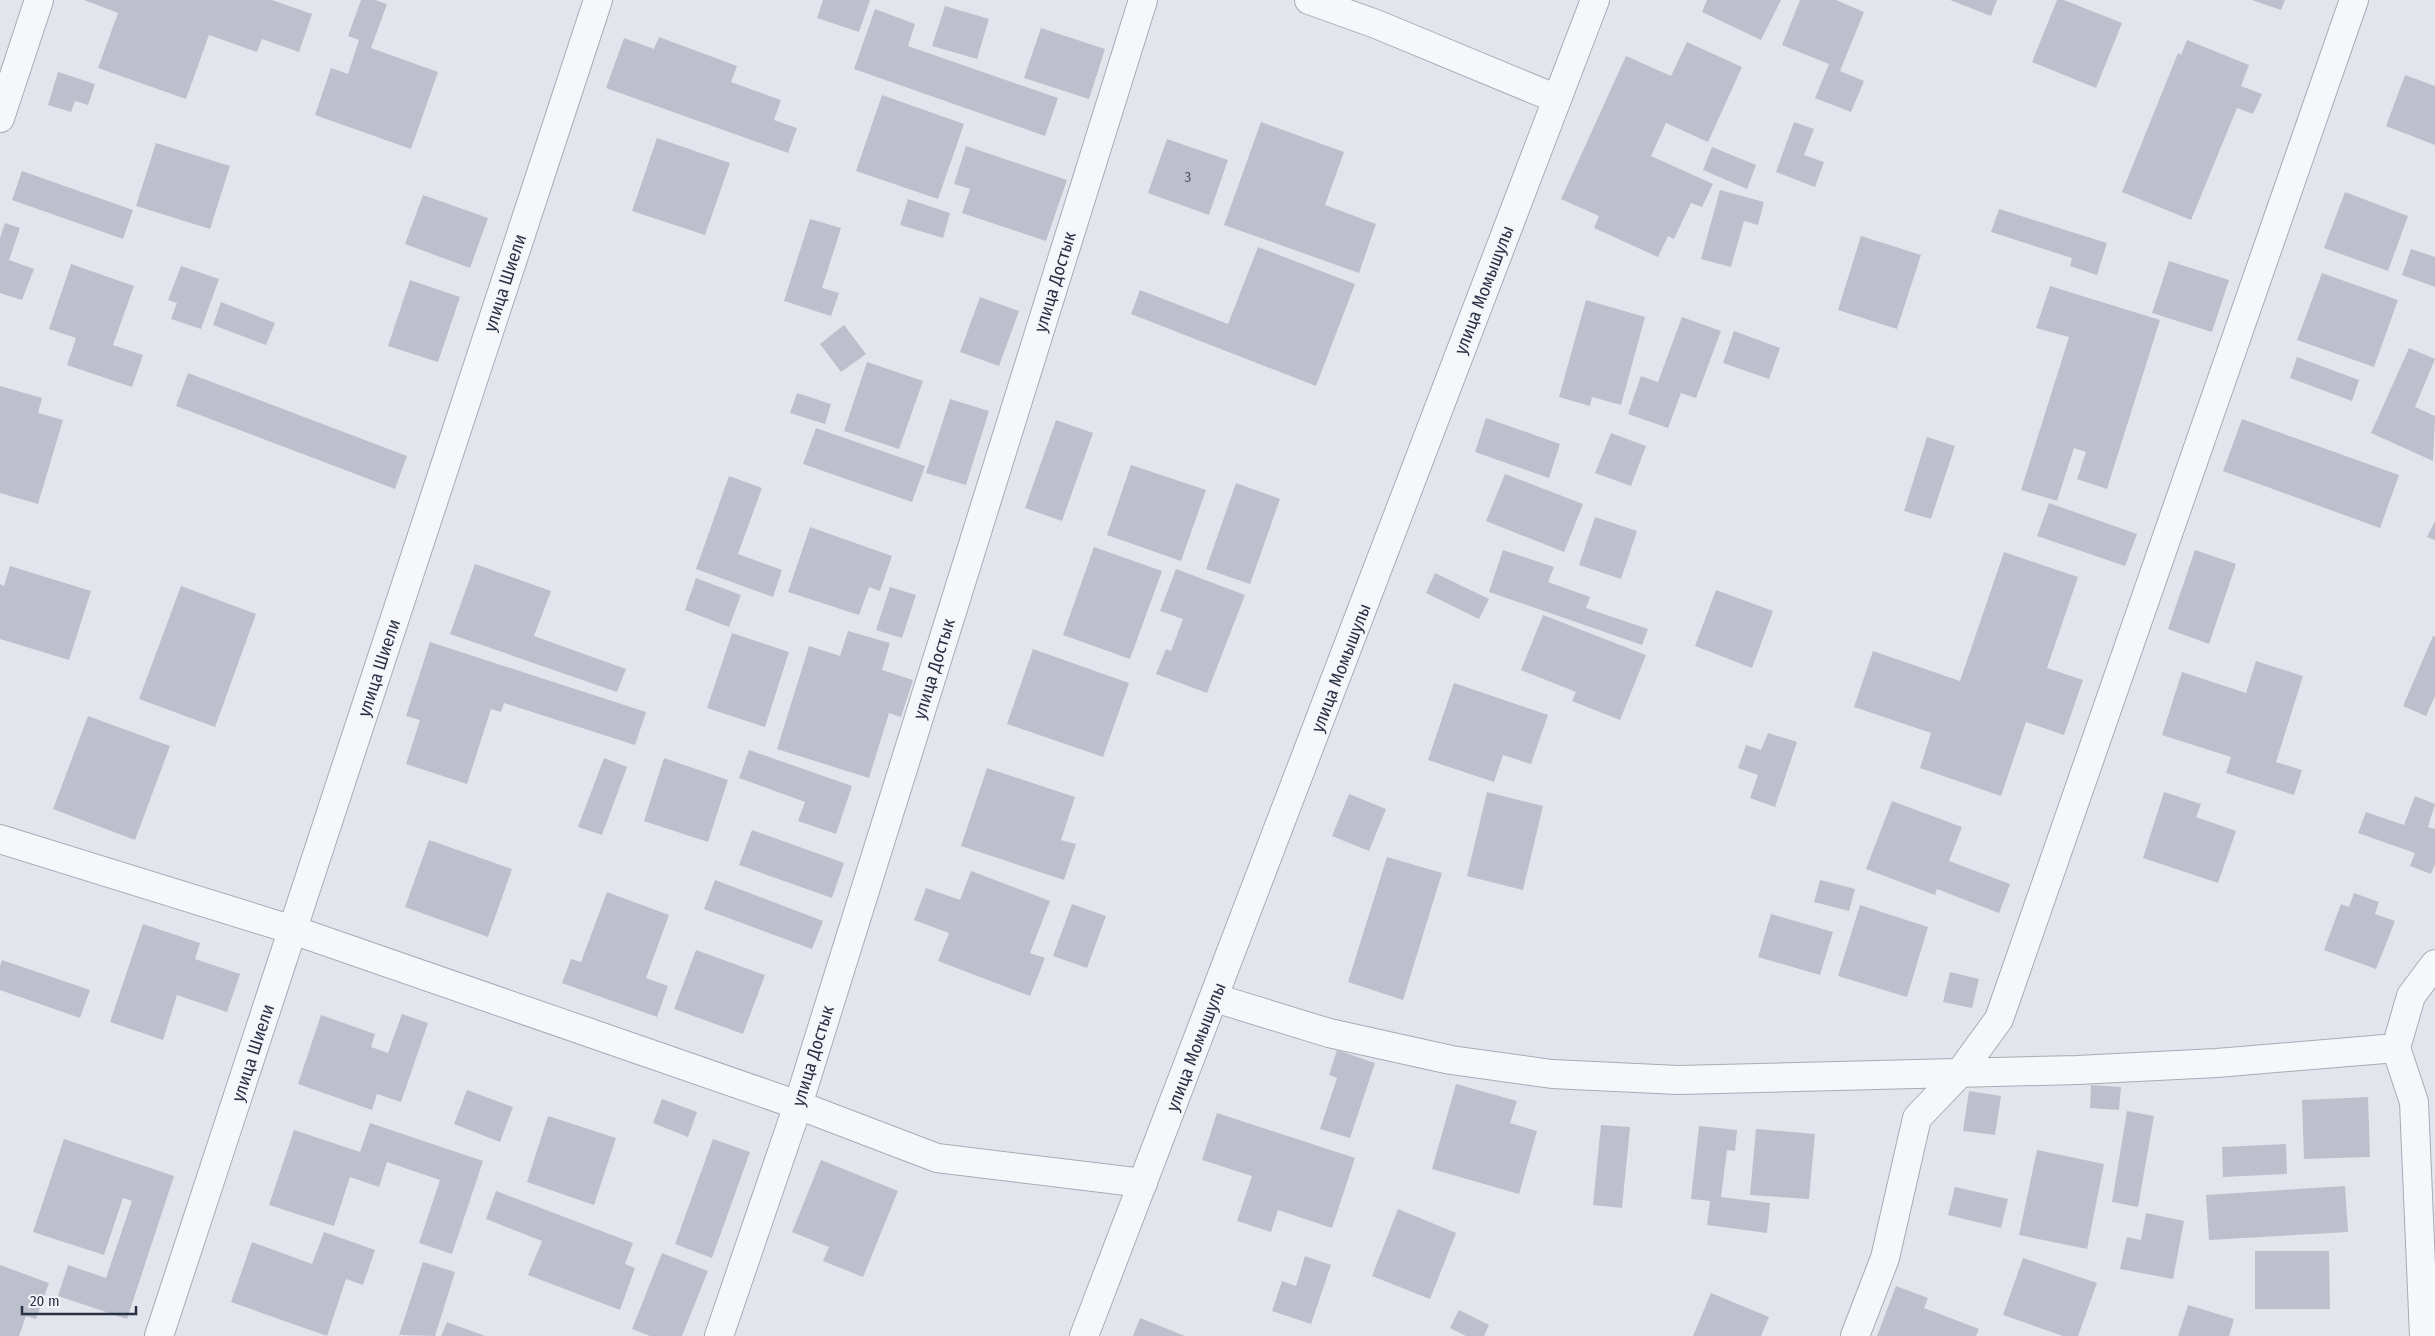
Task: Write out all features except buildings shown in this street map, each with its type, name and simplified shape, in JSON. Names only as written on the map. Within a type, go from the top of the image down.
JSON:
[{"type":"street","points":[[0,118],[39,0]]},
{"type":"street","name":"улица Шиели","points":[[159,1336],[598,0]]},
{"type":"street","name":"улица Достык","points":[[719,1336],[798,1104],[1143,0]]},
{"type":"street","points":[[1309,0],[1376,24],[1556,99]]},
{"type":"street","name":"улица Момышулы","points":[[1084,1336],[1215,998],[1595,0]]},
{"type":"street","points":[[1855,1336],[1885,1258],[1917,1118],[1959,1074],[1999,1019],[2354,0]]},
{"type":"street","points":[[0,839],[293,930],[798,1104],[937,1158],[1143,1183]]},
{"type":"street","points":[[2424,1336],[2414,1102],[2396,1048],[2412,996],[2435,964]]},
{"type":"street","points":[[1215,998],[1329,1033],[1451,1060],[1552,1074],[1678,1080],[1959,1074],[2217,1063],[2396,1048]]}]
